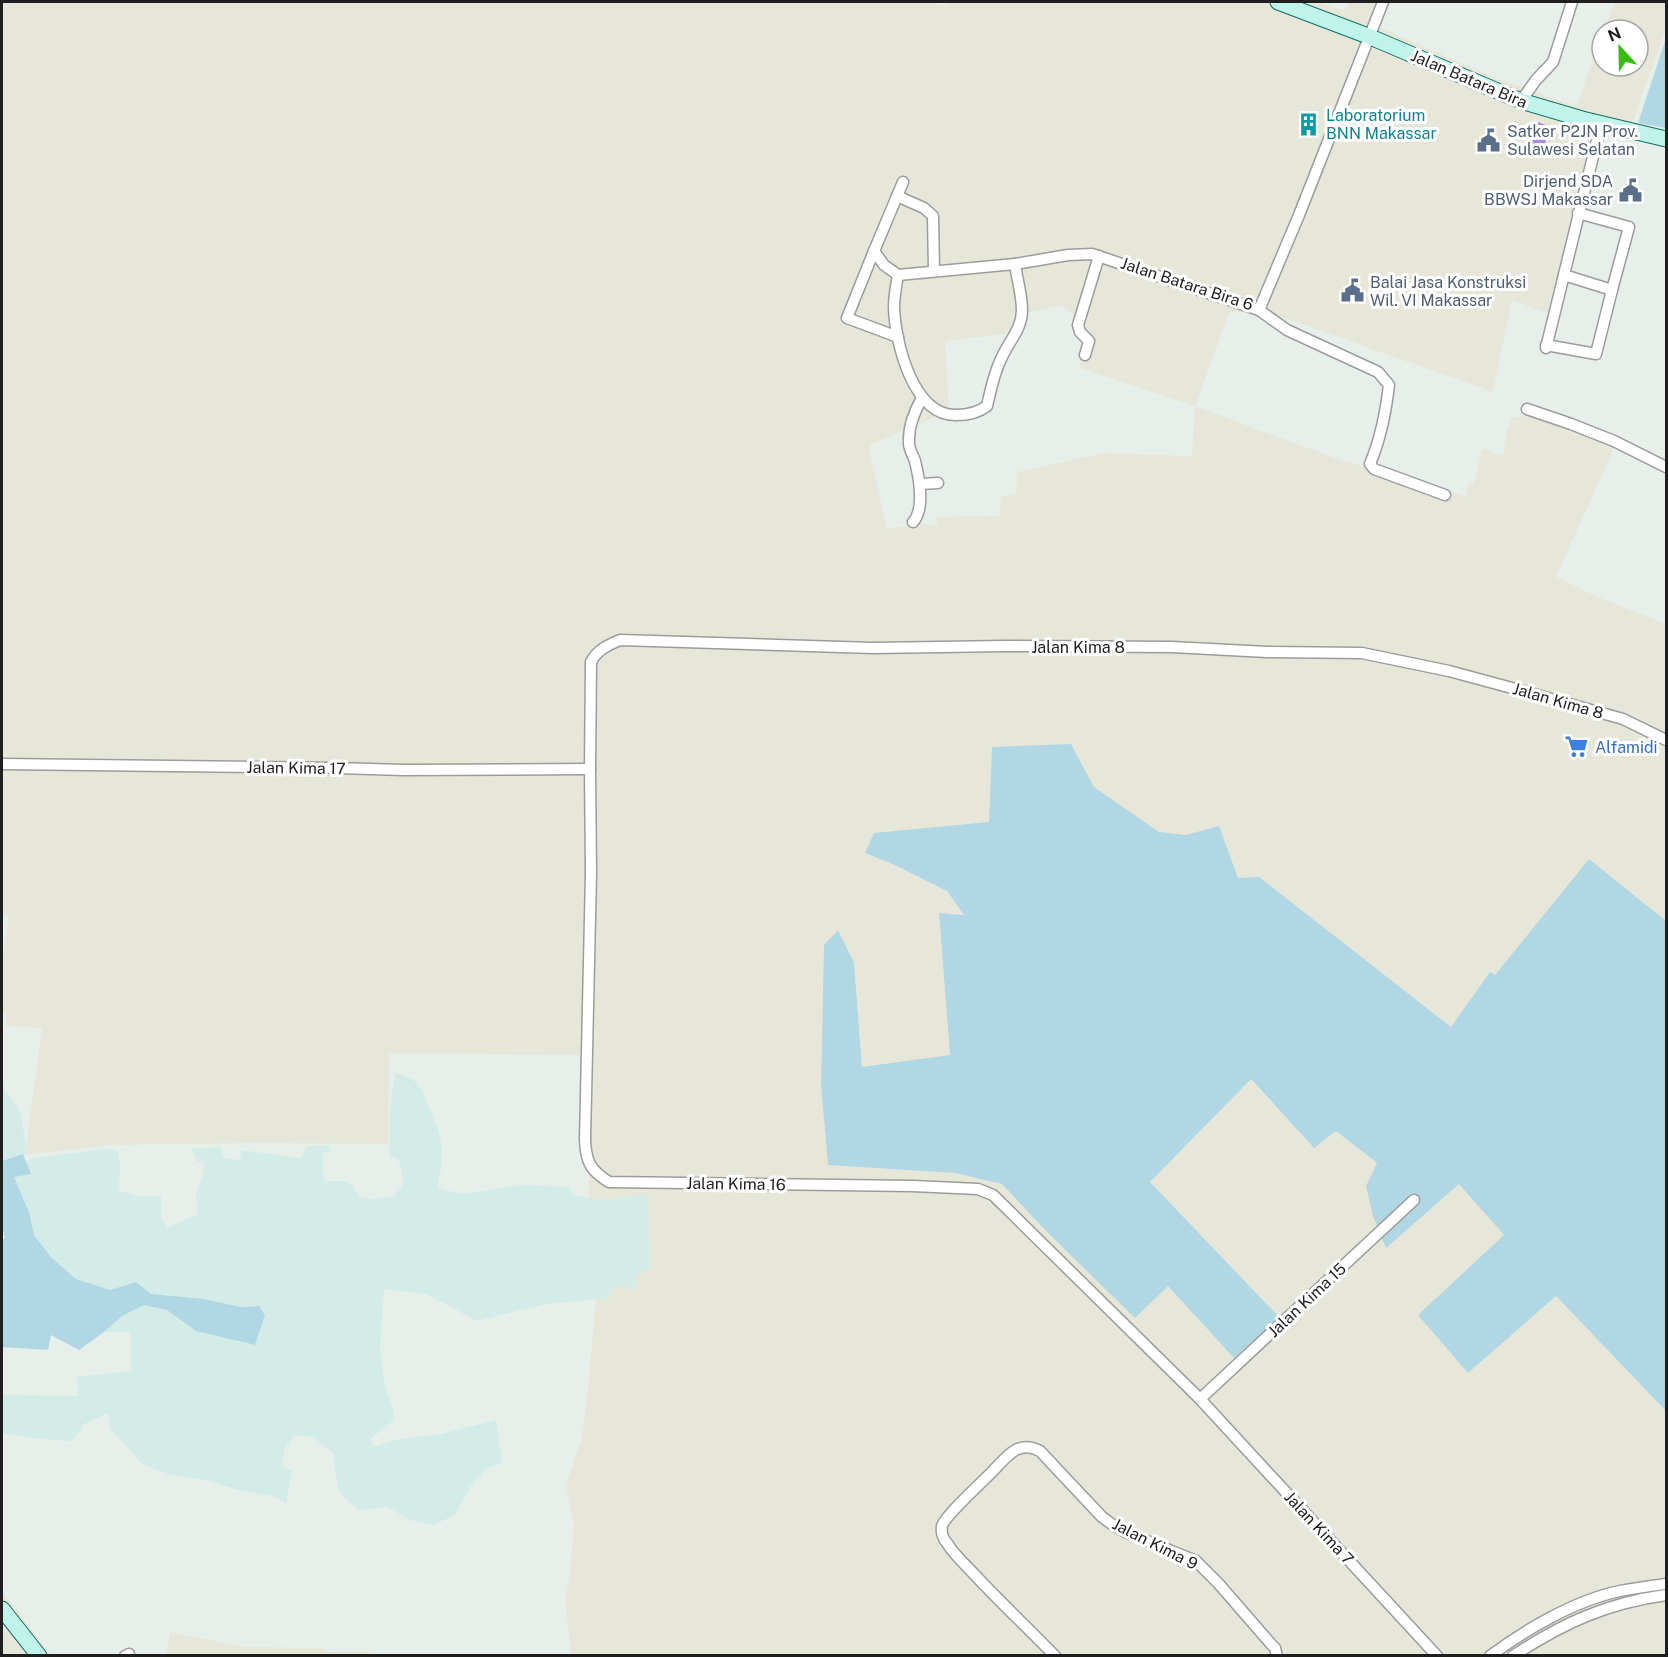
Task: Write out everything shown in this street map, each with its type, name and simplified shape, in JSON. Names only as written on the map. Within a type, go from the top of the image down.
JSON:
[{"type":"street","name":"Jalan Batara Bira","points":[[1278,2],[1368,36],[1521,101],[1547,110],[1666,139]]},
{"type":"street","name":"Jalan Batara Bira 6","points":[[898,275],[1092,254],[1259,310],[1383,2]]},
{"type":"street","points":[[1521,101],[1553,62],[1572,2]]},
{"type":"street","points":[[1578,213],[1629,227],[1596,354],[1546,346],[1578,213],[1601,124]]},
{"type":"street","points":[[898,338],[847,318],[903,182]]},
{"type":"street","points":[[897,196],[924,208],[933,216],[934,272]]},
{"type":"street","points":[[874,251],[884,265],[898,275],[894,307],[898,338],[912,381],[922,398],[932,408],[943,414],[978,412],[987,406],[996,370],[1021,320],[1022,311],[1015,264]]},
{"type":"street","points":[[1085,355],[1089,341],[1080,332],[1078,325],[1099,256]]},
{"type":"street","points":[[1564,274],[1612,290]]},
{"type":"street","points":[[1259,310],[1287,330],[1378,372],[1389,386],[1387,404],[1370,464],[1374,469],[1445,495]]},
{"type":"street","points":[[913,522],[917,518],[920,484],[909,445],[911,421],[922,398]]},
{"type":"street","points":[[1527,409],[1614,441],[1666,467]]},
{"type":"street","points":[[920,484],[938,483]]},
{"type":"street","name":"Jalan Kima 8","points":[[590,769],[591,662],[602,649],[620,640],[873,648],[1162,647],[1267,652],[1362,653],[1449,671],[1623,719],[1666,740]]},
{"type":"street","name":"Jalan Kima 17","points":[[2,764],[403,770],[590,769]]},
{"type":"street","name":"Jalan Kima 16","points":[[590,769],[591,873],[585,1140],[586,1154],[591,1167],[597,1174],[609,1182],[978,1189],[993,1195],[1200,1399]]},
{"type":"street","name":"Jalan Kima 15","points":[[1200,1399],[1414,1200]]},
{"type":"street","name":"Jalan Kima 7","points":[[1200,1399],[1437,1656]]},
{"type":"street","name":"Jalan Kima 9","points":[[1054,1656],[954,1553],[945,1541],[941,1530],[943,1523],[962,1502],[1013,1451],[1024,1446],[1040,1451],[1113,1525],[1196,1561],[1275,1648],[1277,1656]]},
{"type":"street","points":[[1490,1656],[1511,1640],[1542,1622],[1587,1601],[1619,1591],[1666,1584]]},
{"type":"street","points":[[1513,1656],[1575,1620],[1609,1607],[1666,1595]]},
{"type":"street","points":[[2,1609],[39,1656]]},
{"type":"shaded area","points":[[2,2],[928,2],[945,6],[946,2],[1319,2],[1344,11],[1349,2],[1388,2],[1379,27],[1498,79],[1568,103],[1578,104],[1590,68],[1590,78],[1648,78],[1631,126],[1594,115],[1587,155],[1549,314],[1512,300],[1493,392],[1271,313],[1230,311],[1195,406],[1332,457],[1466,497],[1469,482],[1474,484],[1482,448],[1503,456],[1507,430],[1512,418],[1540,414],[1614,443],[1611,455],[1556,577],[1598,597],[1666,624],[1666,921],[1589,859],[1495,976],[1490,972],[1451,1027],[1259,877],[1238,878],[1219,827],[1186,835],[1159,833],[1094,787],[1071,744],[992,748],[989,822],[875,833],[865,853],[947,891],[965,916],[939,914],[950,1056],[862,1067],[854,963],[838,930],[824,945],[821,1085],[828,1165],[955,1173],[1002,1184],[1047,1232],[1135,1317],[1168,1286],[1234,1358],[1280,1318],[1150,1182],[1250,1079],[1314,1148],[1336,1131],[1377,1163],[1459,1183],[1504,1235],[1419,1315],[1468,1372],[1556,1296],[1666,1411],[1666,1655],[571,1655],[565,1599],[570,1576],[574,1523],[566,1486],[582,1437],[597,1291],[589,1196],[587,1062],[579,1055],[389,1053],[388,1144],[110,1145],[25,1155],[42,1028],[6,1026],[6,1013],[2,1012],[2,961],[9,916],[2,916]],"holes":[[[1060,305],[1079,319],[1084,339],[1080,368],[1195,406],[1192,456],[1104,453],[1017,472],[1016,495],[1001,496],[999,516],[937,517],[937,525],[921,524],[887,529],[870,445],[949,411],[945,341],[1023,332],[1027,313]]]},
{"type":"shaded area","points":[[1615,2],[1666,3],[1666,28],[1650,73],[1650,18],[1608,18]]},
{"type":"shaded area","points":[[1666,38],[1666,128],[1638,123]]},
{"type":"shaded area","points":[[1538,122],[1551,127],[1541,154],[1528,149]]},
{"type":"shaded area","points":[[1071,744],[1094,787],[1159,832],[1186,835],[1219,826],[1238,878],[1259,877],[1451,1027],[1490,972],[1495,975],[1589,859],[1666,921],[1666,1411],[1556,1296],[1468,1373],[1418,1315],[1504,1235],[1459,1184],[1386,1248],[1373,1216],[1366,1186],[1377,1163],[1336,1131],[1314,1148],[1251,1079],[1150,1182],[1280,1318],[1234,1358],[1168,1286],[1135,1318],[1047,1232],[1002,1184],[955,1173],[828,1165],[821,1085],[824,945],[838,930],[854,963],[862,1067],[950,1055],[939,913],[964,915],[947,891],[865,853],[874,833],[989,822],[992,747]]},
{"type":"shaded area","points":[[395,1073],[412,1078],[422,1090],[438,1129],[442,1147],[437,1188],[462,1194],[523,1185],[567,1187],[574,1195],[597,1200],[648,1194],[650,1269],[636,1274],[636,1290],[615,1286],[608,1298],[546,1304],[477,1321],[426,1294],[384,1289],[380,1347],[385,1387],[393,1408],[394,1420],[370,1439],[373,1447],[399,1439],[442,1434],[496,1420],[502,1462],[487,1469],[470,1487],[455,1515],[433,1525],[410,1520],[387,1507],[359,1510],[344,1498],[338,1488],[333,1453],[312,1437],[295,1435],[285,1448],[281,1466],[292,1471],[286,1504],[273,1496],[239,1490],[201,1479],[171,1475],[142,1464],[110,1428],[108,1413],[86,1423],[72,1441],[2,1433],[2,1395],[79,1396],[76,1377],[131,1371],[131,1332],[104,1332],[122,1316],[144,1305],[167,1310],[196,1331],[255,1345],[265,1315],[259,1306],[241,1307],[204,1299],[151,1294],[136,1282],[110,1290],[76,1279],[51,1257],[34,1235],[29,1212],[14,1177],[30,1174],[26,1162],[33,1158],[105,1149],[117,1150],[121,1167],[118,1190],[136,1196],[161,1196],[161,1218],[168,1228],[198,1214],[196,1193],[204,1164],[197,1161],[192,1149],[220,1147],[224,1158],[240,1160],[241,1150],[301,1158],[307,1146],[328,1146],[330,1152],[322,1153],[324,1181],[344,1181],[351,1185],[361,1197],[371,1199],[394,1196],[403,1185],[398,1158],[389,1156],[390,1107]]},
{"type":"shaded area","points":[[2,1074],[4,1088],[20,1111],[26,1146],[25,1155],[2,1161]]},
{"type":"shaded area","points":[[23,1154],[31,1174],[14,1177],[29,1212],[34,1235],[51,1257],[76,1279],[110,1290],[136,1282],[151,1294],[204,1299],[241,1307],[259,1306],[265,1315],[255,1345],[196,1331],[167,1310],[144,1305],[122,1316],[79,1350],[51,1335],[48,1350],[2,1347],[2,1239],[5,1238],[2,1226],[2,1161]]},
{"type":"shaded area","points":[[2,1592],[12,1604],[50,1655],[2,1655]]},
{"type":"shaded area","points":[[170,1632],[246,1647],[323,1648],[325,1652],[365,1651],[381,1655],[166,1655]]},
{"type":"place","name":"Laboratorium BNN Makassar","points":[[1308,124]]},
{"type":"place","name":"Satker P2JN Prov. Sulawesi Selatan","points":[[1489,140]]},
{"type":"place","name":"Dirjend SDA BBWSJ Makassar","points":[[1631,190]]},
{"type":"place","name":"Balai Jasa Konstruksi Wil. VI Makassar","points":[[1352,291]]},
{"type":"place","name":"Alfamidi","points":[[1577,747]]}]
